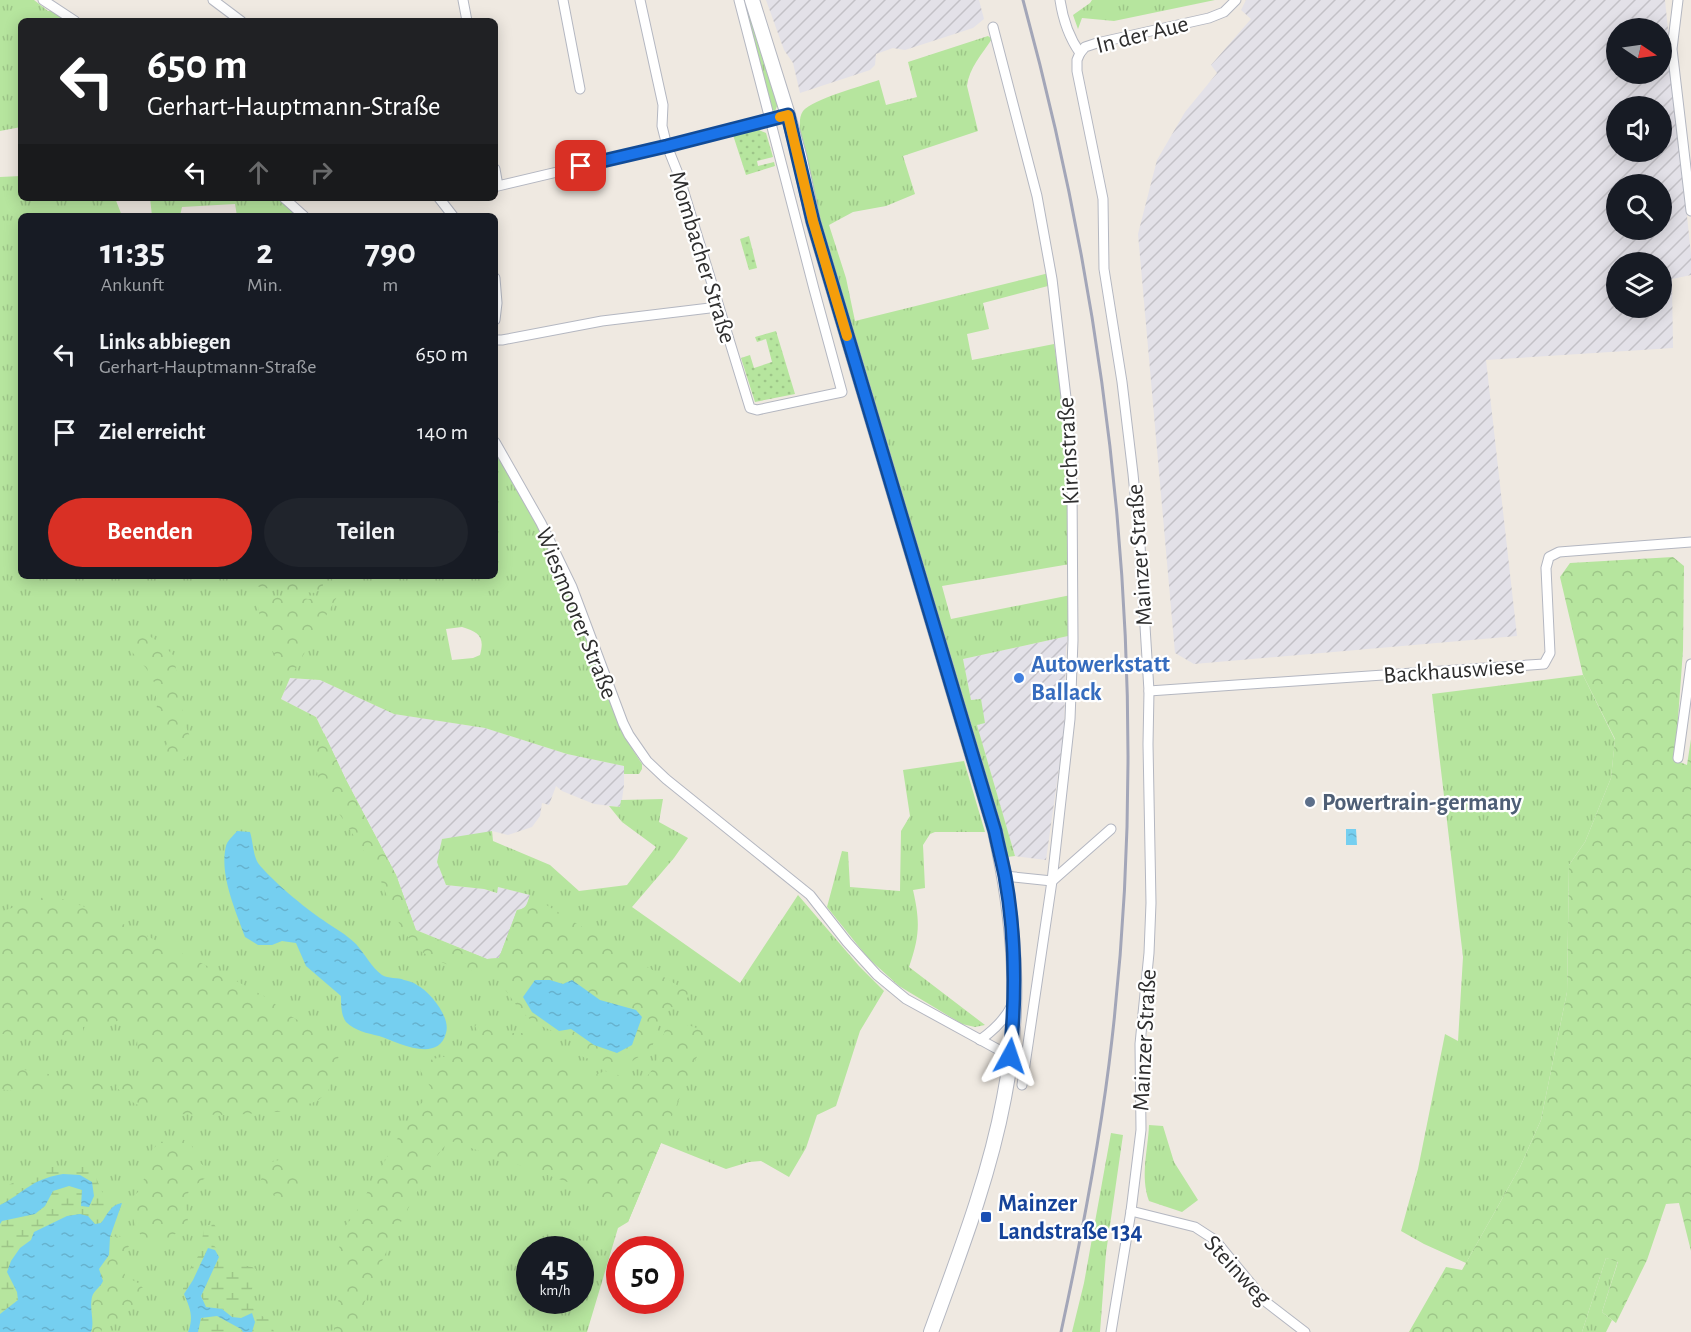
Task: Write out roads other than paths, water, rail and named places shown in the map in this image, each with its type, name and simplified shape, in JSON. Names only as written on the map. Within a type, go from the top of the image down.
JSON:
[{"type":"main road","points":[[752,0],[788,115],[813,221],[995,831],[1005,876],[1015,969],[1010,1056],[1004,1098],[991,1157],[931,1332]]},
{"type":"street","points":[[213,0],[237,18]]},
{"type":"street","points":[[463,0],[466,18]]},
{"type":"street","points":[[562,0],[580,89]]},
{"type":"street","name":"Mombacher Straße","points":[[640,0],[663,105],[662,126],[667,146],[679,176],[750,408],[757,410],[843,392],[770,119]]},
{"type":"street","points":[[739,0],[770,119]]},
{"type":"street","points":[[1060,0],[1063,21],[1080,53]]},
{"type":"street","name":"In der Aue","points":[[1080,53],[1090,45],[1209,18],[1224,12],[1236,0]]},
{"type":"street","points":[[1677,0],[1672,49],[1691,211]]},
{"type":"street","points":[[48,1],[71,18]]},
{"type":"street","name":"Kirchstraße","points":[[993,27],[1037,196],[1052,279],[1067,406],[1072,486],[1073,651],[1070,719],[1052,881],[1022,1085]]},
{"type":"street","name":"Mainzer Straße","points":[[1080,53],[1077,60],[1077,71],[1101,184],[1104,269],[1122,382],[1133,474],[1149,691],[1151,903],[1149,952],[1140,1044],[1141,1130],[1112,1332]]},
{"type":"street","points":[[498,186],[788,115]]},
{"type":"street","points":[[287,201],[301,213]]},
{"type":"street","points":[[440,201],[450,213]]},
{"type":"street","points":[[498,340],[602,321],[718,307]]},
{"type":"street","name":"Wiesmoorer Straße","points":[[498,447],[536,514],[572,587],[623,723],[647,761],[666,779],[810,895],[847,942],[891,987],[906,999],[1010,1056]]},
{"type":"street","name":"Backhauswiese","points":[[1149,691],[1544,664],[1550,653],[1546,568],[1550,557],[1559,552],[1691,542]]},
{"type":"street","points":[[1678,758],[1691,664]]},
{"type":"street","points":[[1005,876],[1052,881],[1112,829]]},
{"type":"street","points":[[980,1040],[996,1028],[1009,1012],[1014,1000]]},
{"type":"street","name":"Steinweg","points":[[1131,1211],[1195,1227],[1215,1240],[1266,1302],[1305,1332]]},
{"type":"water","points":[[1346,829],[1356,829],[1357,845],[1346,845]]},
{"type":"water","points":[[237,831],[250,832],[256,860],[271,877],[307,909],[352,940],[378,972],[384,976],[412,982],[428,993],[442,1013],[447,1027],[442,1042],[435,1047],[416,1048],[353,1028],[343,1016],[341,996],[306,966],[296,943],[282,941],[272,945],[258,945],[245,937],[230,893],[224,857],[229,840]]},
{"type":"water","points":[[535,980],[550,980],[563,984],[572,980],[600,1000],[636,1010],[642,1017],[632,1045],[617,1053],[594,1045],[571,1029],[559,1031],[532,1012],[523,997]]},
{"type":"water","points":[[63,1174],[80,1175],[92,1182],[94,1196],[89,1207],[81,1206],[82,1190],[69,1186],[53,1191],[45,1206],[35,1214],[2,1221],[0,1224],[0,1205],[38,1181]]},
{"type":"water","points":[[122,1203],[110,1237],[109,1255],[99,1269],[103,1281],[92,1297],[91,1332],[0,1332],[0,1314],[18,1300],[17,1292],[7,1272],[11,1261],[20,1248],[31,1240],[34,1232],[67,1216],[80,1214],[88,1216],[95,1224],[101,1223],[112,1208]]},
{"type":"water","points":[[208,1248],[215,1250],[219,1257],[201,1296],[206,1307],[222,1309],[232,1317],[241,1318],[252,1313],[255,1322],[252,1332],[243,1332],[217,1316],[201,1318],[198,1332],[188,1332],[191,1322],[184,1294]]},
{"type":"railway","points":[[1023,0],[1055,127],[1081,255],[1102,385],[1117,515],[1126,646],[1128,777],[1123,908],[1112,1039],[1090,1186],[1061,1332]]},
{"type":"place","name":"Autowerkstatt Ballack","points":[[1019,678]]},
{"type":"place","name":"Powertrain-germany","points":[[1310,802]]},
{"type":"place","name":"Mainzer Landstraße 134","points":[[986,1217]]}]
